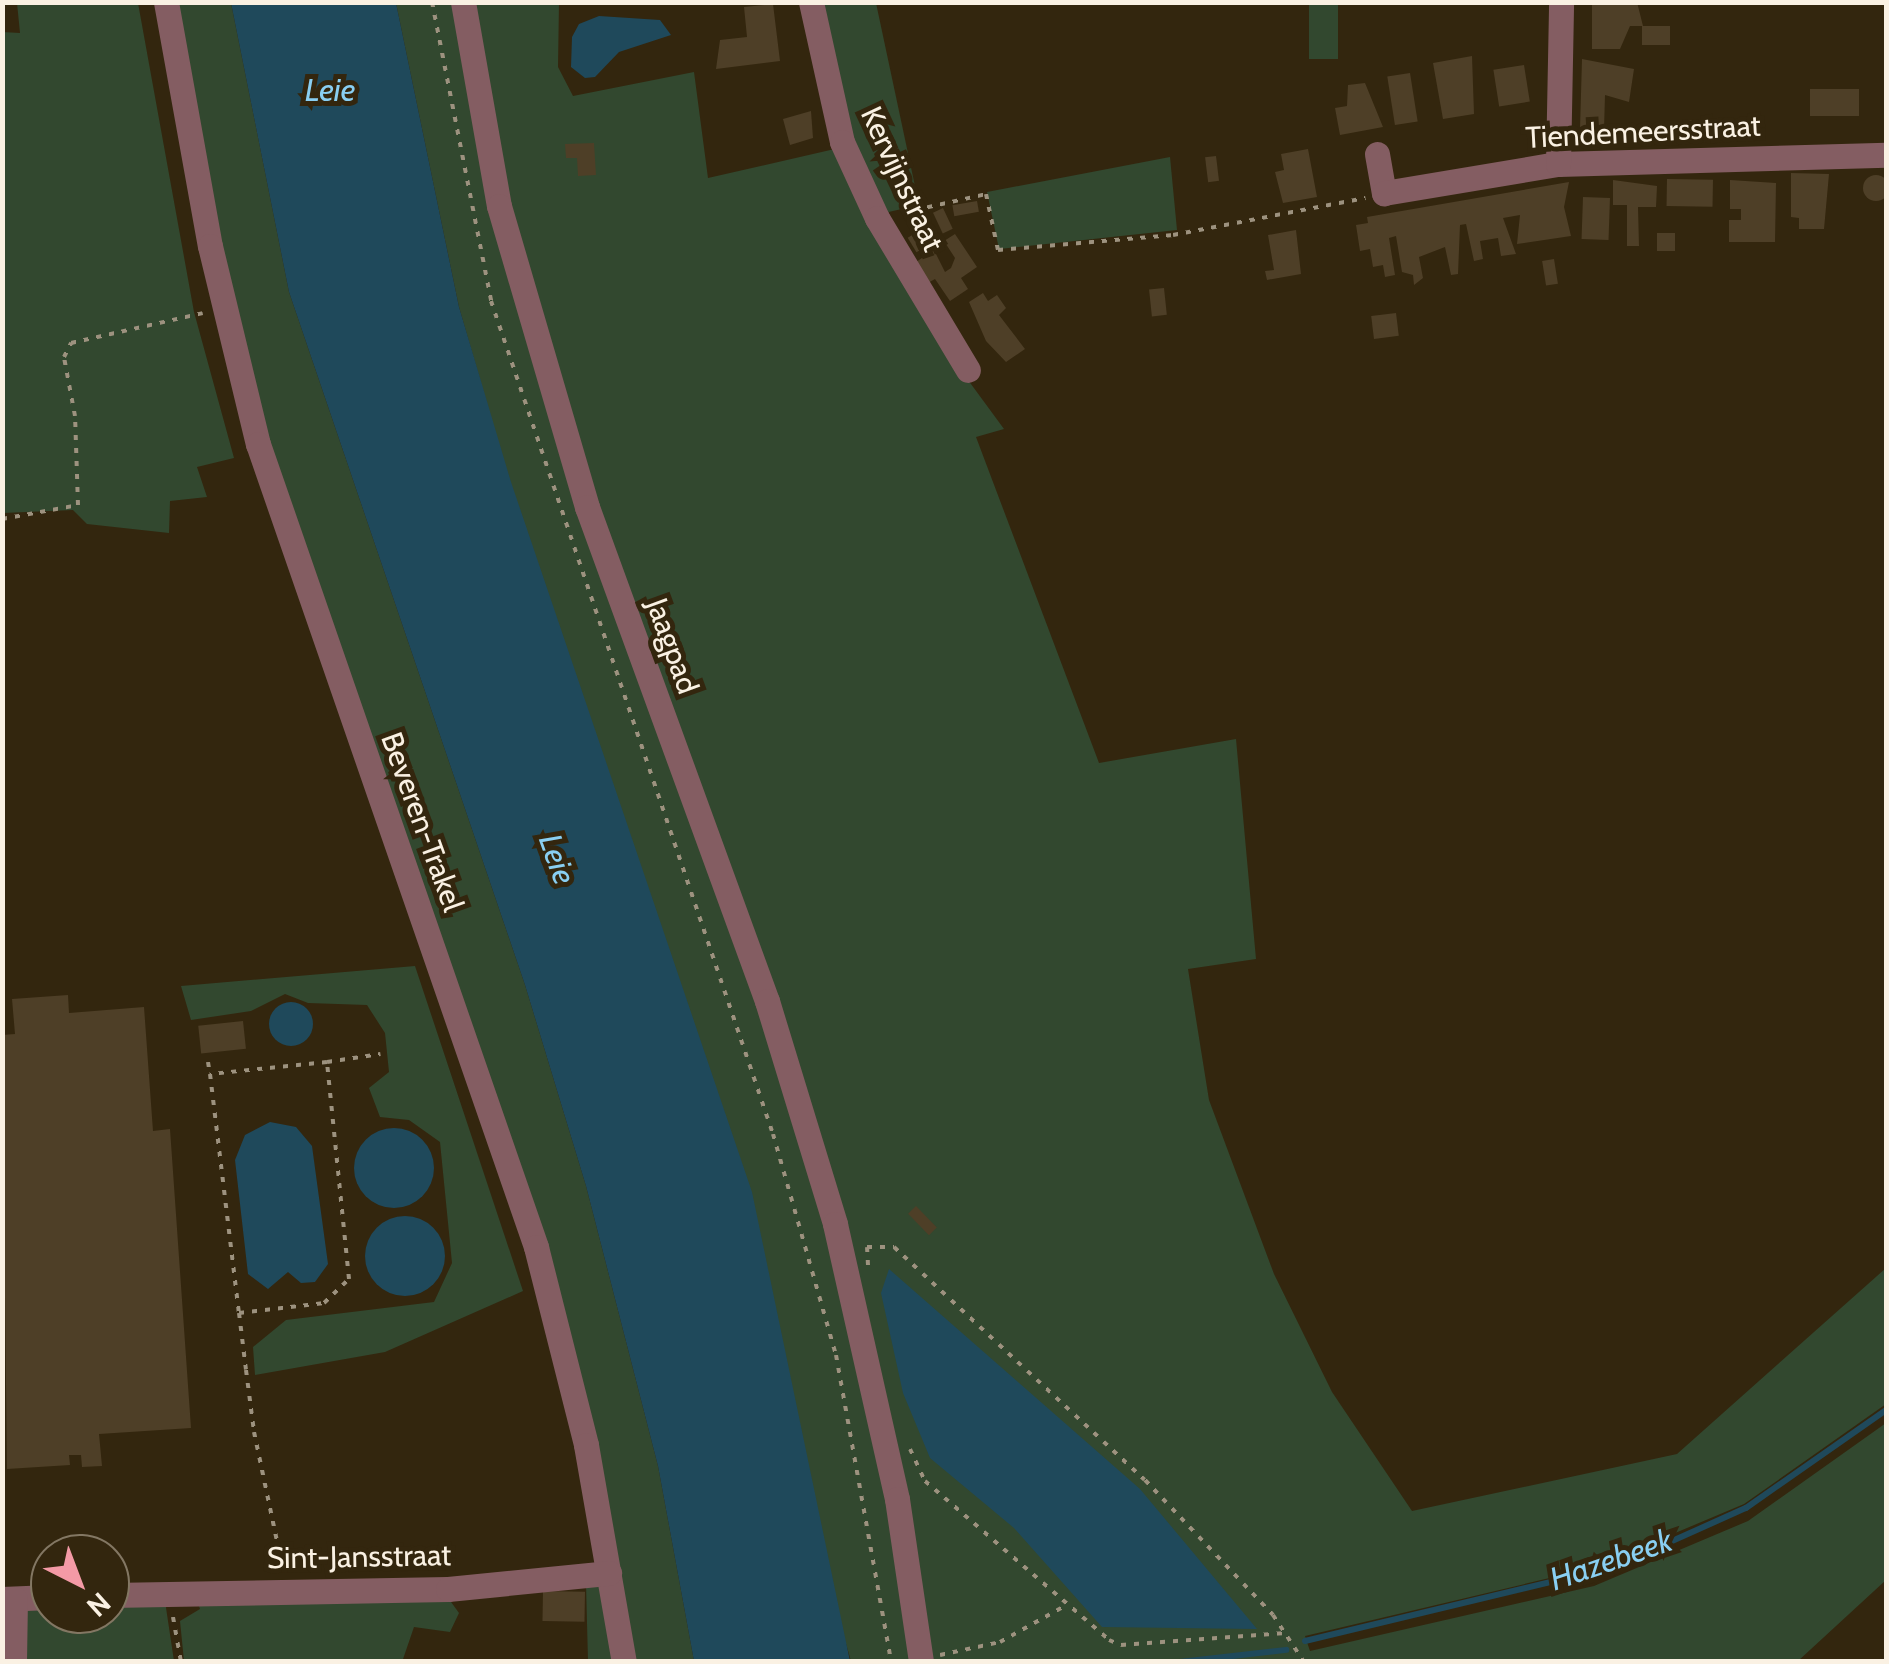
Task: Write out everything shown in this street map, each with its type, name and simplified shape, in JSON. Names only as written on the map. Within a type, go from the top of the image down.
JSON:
[{"type":"street","name":"Beveren-Trakel","points":[[166,2],[224,308],[290,546],[536,1247],[561,1335],[624,1662]]},
{"type":"street","name":"Jaagpad","points":[[463,2],[499,206],[587,507],[767,1001],[862,1291],[912,1578],[921,1660]]},
{"type":"street","name":"Kervijnstraat","points":[[811,2],[842,142],[877,218],[968,370]]},
{"type":"street","points":[[1558,164],[1561,2]]},
{"type":"street","points":[[1377,154],[1384,194]]},
{"type":"street","name":"Tiendemeersstraat","points":[[1384,194],[1558,164],[1886,155]]},
{"type":"street","name":"Sint-Jansstraat","points":[[130,1593],[448,1589],[609,1573]]},
{"type":"street","points":[[9,1599],[14,1662]]},
{"type":"path","points":[[432,2],[496,318],[773,1134],[836,1355],[890,1662]]},
{"type":"path","points":[[877,218],[986,194],[998,250],[1014,250],[1173,235],[1384,194]]},
{"type":"path","points":[[2,518],[78,506],[76,416],[64,357],[71,343],[224,308]]},
{"type":"path","points":[[210,1074],[380,1054]]},
{"type":"path","points":[[208,1062],[238,1313],[286,1591]]},
{"type":"path","points":[[238,1313],[324,1303],[349,1280],[327,1062]]},
{"type":"path","points":[[862,1291],[867,1247],[894,1247],[1145,1480],[1274,1615],[1302,1659]]},
{"type":"path","points":[[902,1433],[925,1481],[1016,1555],[1064,1607],[1120,1645],[1283,1633]]},
{"type":"path","points":[[170,1592],[181,1662]]},
{"type":"path","points":[[921,1660],[1000,1642],[1064,1607]]},
{"type":"green space","points":[[17,3],[138,3],[194,312],[234,458],[197,467],[207,497],[170,501],[169,533],[87,524],[73,510],[3,513],[2,32],[20,33]]},
{"type":"green space","points":[[172,3],[231,3],[289,292],[525,985],[586,1186],[658,1466],[694,1661],[588,1661],[586,1584],[616,1570],[594,1448],[248,376]]},
{"type":"green space","points":[[396,3],[559,3],[558,67],[573,96],[694,72],[708,178],[839,148],[946,350],[1004,429],[976,437],[1099,763],[1236,739],[1256,959],[1188,969],[1209,1100],[1274,1274],[1332,1392],[1412,1511],[1677,1454],[1886,1268],[1886,1404],[1744,1504],[1592,1568],[1305,1636],[1310,1651],[1594,1586],[1748,1521],[1886,1423],[1886,1580],[1798,1661],[851,1661],[459,307]]},
{"type":"green space","points":[[815,3],[876,3],[919,205],[880,214],[848,139]]},
{"type":"green space","points":[[1309,3],[1338,3],[1338,59],[1309,59]]},
{"type":"green space","points":[[1170,157],[1177,230],[999,249],[987,192]]},
{"type":"green space","points":[[415,966],[523,1291],[385,1352],[255,1375],[253,1347],[286,1320],[434,1302],[452,1263],[440,1142],[409,1120],[380,1117],[369,1088],[389,1072],[385,1033],[367,1005],[308,1003],[285,994],[251,1011],[191,1020],[181,986]]},
{"type":"green space","points":[[446,1595],[459,1613],[450,1632],[414,1627],[402,1662],[184,1661],[180,1621],[200,1609],[198,1603]]},
{"type":"green space","points":[[165,1601],[174,1661],[17,1662],[19,1607],[30,1608],[30,1634],[130,1634],[130,1602]]},
{"type":"water","name":"Leie","points":[[231,3],[396,3],[459,307],[511,482],[752,1192],[850,1661],[694,1661],[658,1466],[586,1186],[525,985],[289,292]]},
{"type":"water","points":[[599,16],[660,20],[671,35],[619,52],[595,77],[585,78],[571,67],[572,37],[579,24]]},
{"type":"water","points":[[291,1002],[307,1008],[313,1024],[307,1040],[291,1046],[275,1040],[269,1024],[275,1008]]},
{"type":"water","points":[[270,1122],[296,1127],[312,1146],[328,1264],[315,1282],[301,1283],[288,1272],[268,1289],[248,1274],[235,1160],[245,1135]]},
{"type":"water","points":[[394,1128],[409,1131],[422,1140],[431,1153],[431,1183],[422,1196],[409,1205],[394,1208],[379,1205],[366,1196],[357,1183],[354,1168],[357,1153],[366,1140],[379,1131]]},
{"type":"water","points":[[405,1216],[420,1219],[433,1228],[442,1241],[442,1271],[433,1284],[420,1293],[405,1296],[390,1293],[377,1284],[368,1271],[365,1256],[368,1241],[377,1228],[390,1219]]},
{"type":"water","points":[[889,1269],[1140,1489],[1257,1629],[1102,1627],[1014,1528],[930,1458],[903,1393],[881,1293]]},
{"type":"building","points":[[1592,2],[1637,2],[1643,26],[1630,26],[1620,49],[1592,49]]},
{"type":"building","points":[[773,4],[780,61],[716,69],[720,40],[747,37],[744,7]]},
{"type":"building","points":[[1642,26],[1670,26],[1670,45],[1642,45]]},
{"type":"building","points":[[1472,56],[1474,114],[1443,119],[1433,63]]},
{"type":"building","points":[[1582,59],[1634,69],[1629,102],[1605,95],[1604,130],[1580,129]]},
{"type":"building","points":[[1524,65],[1530,102],[1499,106],[1493,70]]},
{"type":"building","points":[[1410,73],[1418,121],[1395,125],[1387,77]]},
{"type":"building","points":[[1365,83],[1383,127],[1340,135],[1335,108],[1347,106],[1348,85]]},
{"type":"building","points":[[1810,89],[1859,89],[1859,116],[1810,116]]},
{"type":"building","points":[[811,111],[813,138],[790,145],[783,119]]},
{"type":"building","points":[[1733,118],[1734,140],[1680,143],[1679,121]]},
{"type":"building","points":[[594,143],[596,175],[578,176],[577,158],[566,158],[565,144]]},
{"type":"building","points":[[1308,149],[1317,197],[1283,203],[1275,172],[1284,170],[1281,154]]},
{"type":"building","points":[[1216,156],[1219,181],[1208,182],[1205,157]]},
{"type":"building","points":[[1791,173],[1829,174],[1824,229],[1799,229],[1799,218],[1791,217]]},
{"type":"building","points":[[1876,175],[1885,179],[1889,188],[1885,197],[1876,201],[1867,197],[1863,188],[1867,179]]},
{"type":"building","points":[[1667,179],[1713,180],[1713,207],[1667,206]]},
{"type":"building","points":[[1613,180],[1657,186],[1656,207],[1638,207],[1639,246],[1627,246],[1627,205],[1613,205]]},
{"type":"building","points":[[1730,180],[1776,183],[1775,242],[1729,242],[1729,220],[1741,220],[1741,209],[1730,209]]},
{"type":"building","points":[[1569,182],[1564,207],[1571,236],[1517,244],[1520,215],[1503,218],[1516,254],[1501,256],[1498,238],[1480,241],[1483,259],[1474,261],[1466,224],[1460,225],[1458,274],[1451,275],[1445,247],[1419,257],[1423,278],[1414,285],[1413,275],[1402,272],[1396,236],[1389,238],[1395,275],[1385,277],[1383,265],[1373,267],[1370,249],[1360,251],[1356,225],[1368,223],[1367,217]]},
{"type":"building","points":[[1583,197],[1610,198],[1609,240],[1582,239]]},
{"type":"building","points":[[977,201],[979,212],[954,216],[952,205]]},
{"type":"building","points":[[943,208],[953,229],[943,233],[933,213]]},
{"type":"building","points":[[924,228],[933,243],[916,252],[908,238]]},
{"type":"building","points":[[1296,230],[1301,274],[1267,280],[1265,271],[1274,270],[1268,235]]},
{"type":"building","points":[[1657,233],[1675,233],[1675,251],[1657,251]]},
{"type":"building","points":[[955,234],[977,267],[961,278],[968,289],[950,301],[935,279],[926,284],[913,264],[934,250],[945,272],[951,268],[955,258],[944,241]]},
{"type":"building","points":[[1554,259],[1558,284],[1546,286],[1542,261]]},
{"type":"building","points":[[1164,288],[1167,315],[1152,316],[1149,290]]},
{"type":"building","points":[[983,293],[988,301],[997,295],[1006,308],[999,315],[1025,349],[1006,362],[986,341],[969,302]]},
{"type":"building","points":[[1396,313],[1399,336],[1374,339],[1371,316]]},
{"type":"building","points":[[68,995],[69,1013],[144,1007],[153,1131],[170,1129],[191,1428],[99,1434],[102,1466],[82,1467],[81,1455],[69,1455],[70,1465],[7,1469],[2,1035],[15,1034],[12,999]]},
{"type":"building","points":[[243,1021],[246,1049],[201,1054],[198,1026]]},
{"type":"building","points":[[916,1206],[937,1228],[929,1235],[908,1214]]},
{"type":"building","points":[[543,1591],[585,1592],[584,1622],[542,1621]]},
{"type":"waterway","name":"Hazebeek","points":[[1305,1641],[1593,1572],[1643,1554],[1746,1508],[1886,1410]]},
{"type":"waterway","name":"Hazebeek","points":[[1180,1662],[1286,1650]]}]
